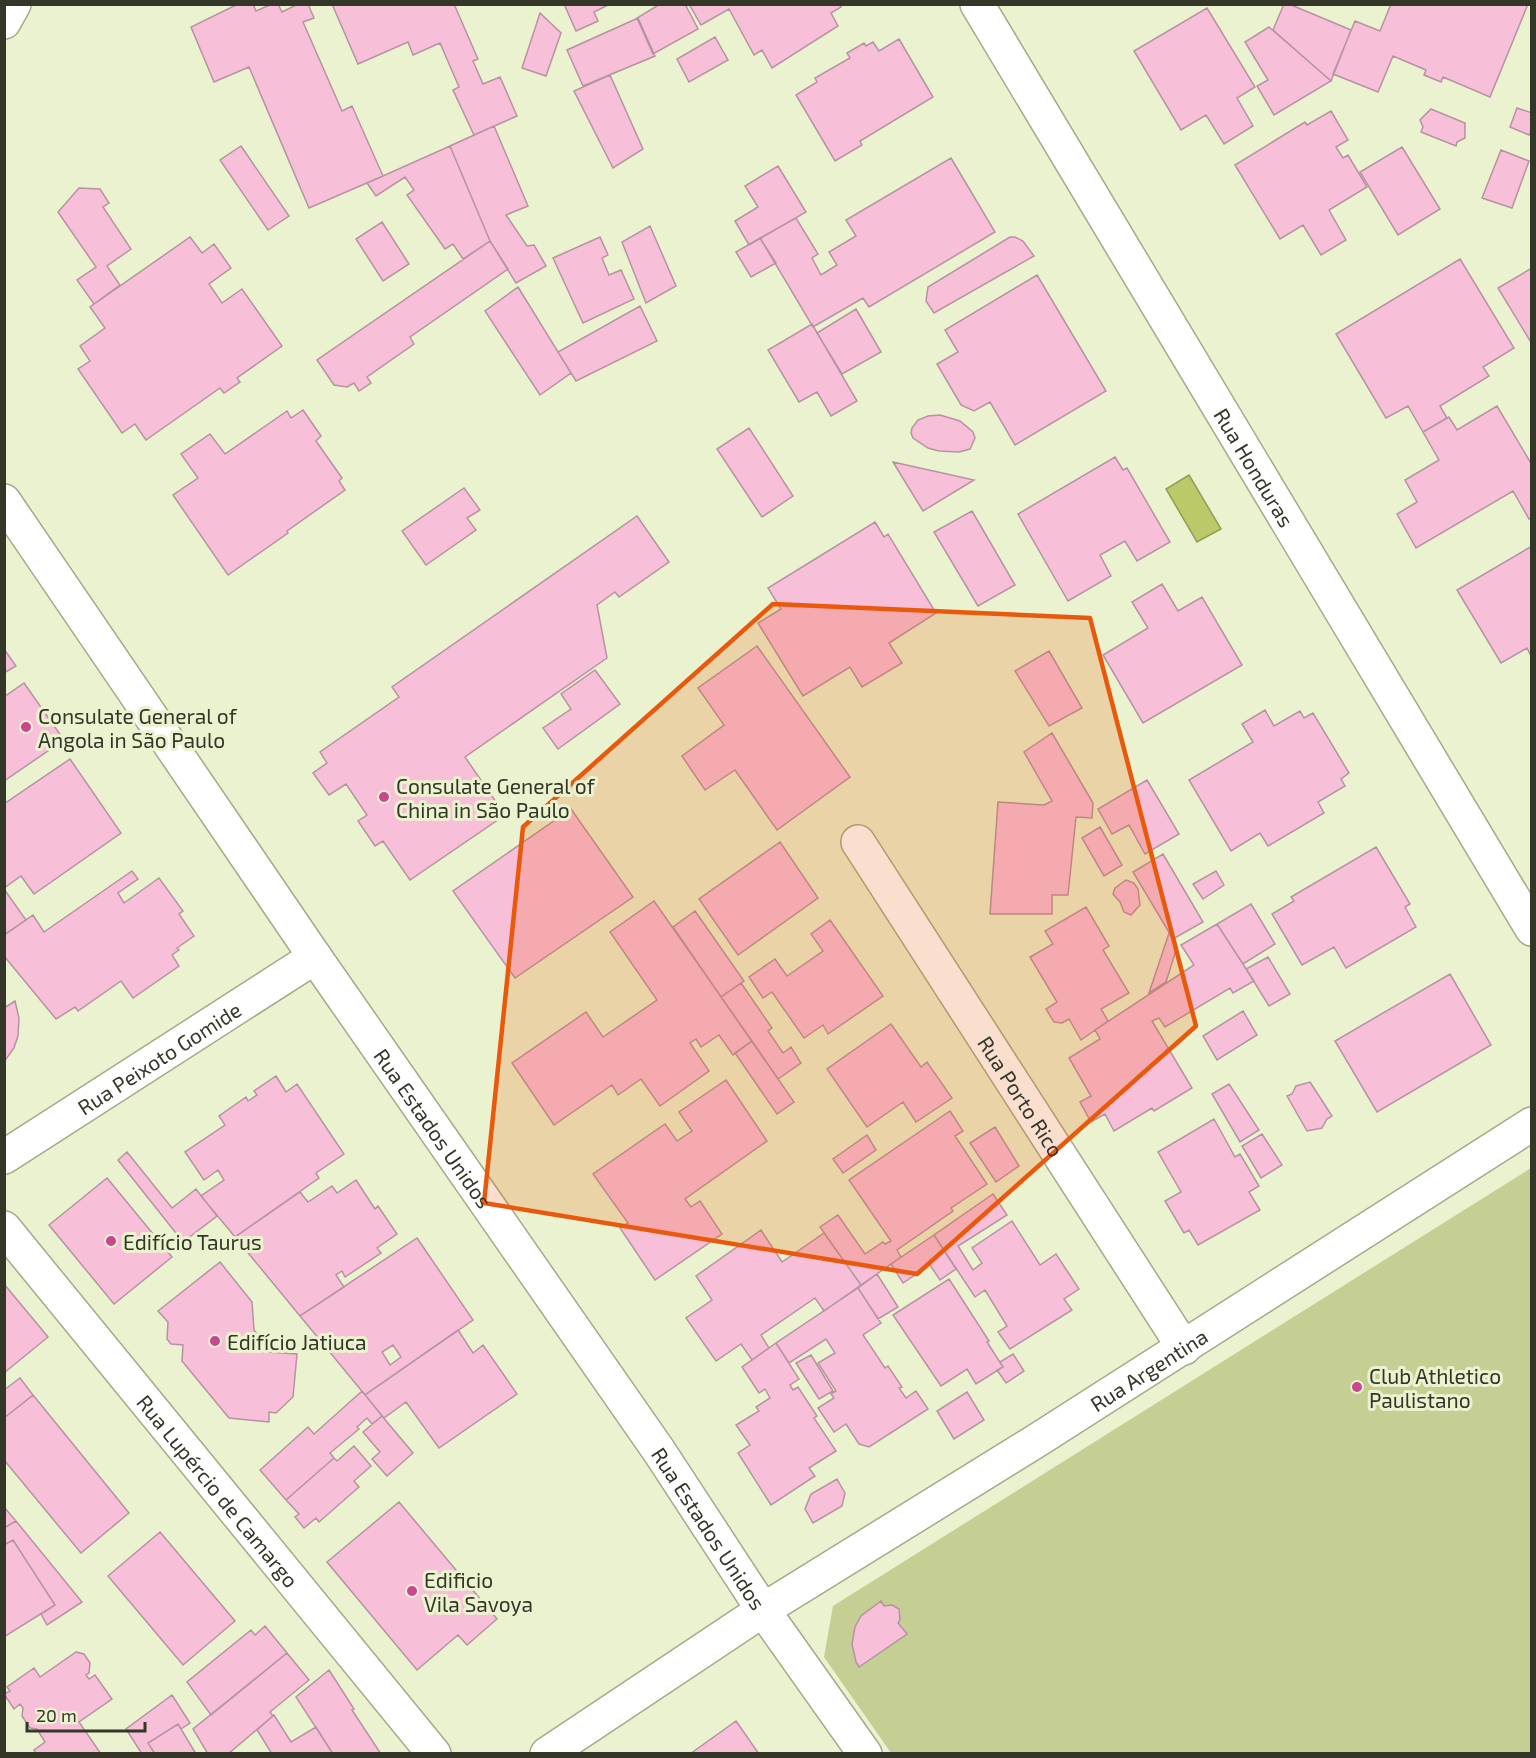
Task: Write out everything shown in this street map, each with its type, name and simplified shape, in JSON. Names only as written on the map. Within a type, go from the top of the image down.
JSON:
[{"type":"street","points":[[4,22],[14,4]]},
{"type":"street","name":"Rua Honduras","points":[[977,4],[1532,929]]},
{"type":"street","name":"Rua Estados Unidos","points":[[4,501],[315,957],[659,1451],[763,1610],[865,1754]]},
{"type":"street","name":"Rua Porto Rico","points":[[858,842],[1184,1348]]},
{"type":"street","name":"Rua Peixoto Gomide","points":[[4,1157],[315,957]]},
{"type":"street","name":"Rua Argentina","points":[[547,1754],[763,1610],[1184,1348],[1532,1124]]},
{"type":"street","name":"Rua Lupércio de Camargo","points":[[4,1228],[434,1754]]},
{"type":"highlighted area","points":[[773,604],[1090,618],[1196,1026],[917,1274],[484,1203],[523,827]]},
{"type":"shaded area","points":[[1189,475],[1221,529],[1197,542],[1166,489]]},
{"type":"shaded area","name":"Club Athletico Paulistano","points":[[1531,1168],[1531,1753],[891,1753],[824,1657],[833,1606]]},
{"type":"building","points":[[238,4],[253,4],[256,11],[272,4],[278,4],[282,12],[298,4],[308,4],[314,18],[303,22],[342,111],[352,106],[383,176],[309,208],[249,67],[214,82],[191,27]]},
{"type":"building","points":[[332,4],[454,4],[478,59],[473,61],[483,84],[500,77],[517,116],[474,135],[453,90],[459,87],[440,43],[413,55],[408,42],[358,64]]},
{"type":"building","points":[[564,4],[610,4],[594,12],[598,21],[576,31]]},
{"type":"building","points":[[660,4],[685,4],[698,29],[653,54],[637,18]]},
{"type":"building","points":[[689,4],[840,4],[841,7],[831,13],[838,26],[772,68],[762,50],[754,55],[729,9],[701,25]]},
{"type":"building","points":[[1284,4],[1289,4],[1351,30],[1331,81],[1273,30]]},
{"type":"building","points":[[1391,4],[1528,4],[1490,97],[1443,77],[1441,82],[1424,75],[1426,70],[1393,56],[1378,92],[1333,74],[1355,21],[1380,31]]},
{"type":"building","points":[[1207,8],[1255,87],[1237,98],[1253,126],[1224,144],[1206,115],[1181,130],[1134,51]]},
{"type":"building","points":[[540,13],[561,33],[546,76],[522,68]]},
{"type":"building","points":[[638,18],[655,56],[583,86],[567,50]]},
{"type":"building","points":[[1269,27],[1331,81],[1274,115],[1257,86],[1268,80],[1245,42]]},
{"type":"building","points":[[715,37],[728,60],[689,82],[677,59]]},
{"type":"building","points":[[899,39],[933,97],[860,141],[862,145],[835,161],[796,95],[817,82],[815,78],[850,58],[847,53],[864,43],[866,46],[873,42],[879,51]]},
{"type":"building","points":[[610,75],[643,149],[613,168],[574,91]]},
{"type":"building","points":[[1517,108],[1532,113],[1532,130],[1529,135],[1510,127]]},
{"type":"building","points":[[1431,109],[1465,123],[1465,138],[1457,142],[1456,146],[1421,132],[1423,127],[1420,120]]},
{"type":"building","points":[[1331,111],[1348,140],[1336,147],[1343,158],[1348,155],[1367,187],[1329,210],[1346,240],[1321,255],[1303,225],[1280,239],[1235,165],[1305,122],[1307,125]]},
{"type":"building","points":[[494,126],[528,206],[506,215],[527,246],[534,245],[546,266],[516,283],[490,241],[450,146]]},
{"type":"building","points":[[241,146],[289,216],[268,230],[220,160]]},
{"type":"building","points":[[450,146],[490,241],[463,259],[453,244],[445,249],[407,195],[414,190],[405,177],[376,196],[367,183]]},
{"type":"building","points":[[1402,147],[1440,209],[1398,235],[1360,172]]},
{"type":"building","points":[[1501,150],[1529,161],[1512,208],[1482,198]]},
{"type":"building","points":[[951,158],[995,232],[869,307],[863,298],[813,327],[760,238],[796,218],[818,254],[812,258],[821,275],[837,265],[829,252],[856,236],[846,220]]},
{"type":"building","points":[[778,166],[806,212],[749,245],[735,221],[758,207],[745,186]]},
{"type":"building","points":[[79,188],[100,189],[109,203],[103,207],[131,249],[107,266],[120,285],[94,304],[77,280],[96,267],[58,212]]},
{"type":"building","points":[[382,222],[409,264],[383,281],[356,239]]},
{"type":"building","points":[[650,226],[676,286],[646,303],[622,242]]},
{"type":"building","points":[[190,237],[202,253],[214,244],[231,268],[209,284],[222,303],[242,289],[282,346],[237,378],[240,382],[224,393],[220,388],[146,440],[135,424],[122,433],[78,369],[90,361],[80,346],[105,328],[90,307]]},
{"type":"building","points":[[600,237],[608,255],[602,258],[609,275],[621,270],[634,299],[583,323],[553,258]]},
{"type":"building","points":[[1010,237],[1023,241],[1034,256],[934,313],[926,301],[928,287]]},
{"type":"building","points":[[760,238],[776,263],[751,277],[736,252]]},
{"type":"building","points":[[490,241],[508,269],[410,337],[414,344],[367,377],[371,383],[359,391],[354,383],[347,387],[334,385],[317,360]]},
{"type":"building","points":[[1460,259],[1514,348],[1483,367],[1489,376],[1440,406],[1447,418],[1423,432],[1408,406],[1386,418],[1336,334]]},
{"type":"building","points":[[1532,268],[1532,344],[1498,288]]},
{"type":"building","points":[[1037,275],[1106,391],[1015,445],[990,402],[974,411],[961,405],[937,364],[958,352],[945,330]]},
{"type":"building","points":[[518,287],[571,373],[540,395],[485,311]]},
{"type":"building","points":[[640,306],[657,341],[576,381],[558,352]]},
{"type":"building","points":[[856,309],[881,352],[842,374],[817,333]]},
{"type":"building","points":[[812,324],[857,401],[831,416],[817,392],[799,402],[768,350]]},
{"type":"building","points":[[1497,406],[1532,465],[1532,518],[1529,519],[1513,491],[1416,548],[1397,514],[1417,502],[1405,480],[1439,460],[1423,432],[1449,417],[1457,430]]},
{"type":"building","points":[[303,410],[321,436],[316,441],[342,478],[339,481],[345,490],[228,575],[173,495],[198,478],[181,454],[210,434],[225,454],[287,411],[291,418]]},
{"type":"building","points":[[940,415],[960,421],[973,432],[975,438],[970,449],[959,452],[939,451],[928,448],[913,438],[912,428],[918,420]]},
{"type":"building","points":[[749,428],[793,496],[762,517],[717,449]]},
{"type":"building","points":[[1115,457],[1123,470],[1127,468],[1170,542],[1137,561],[1125,541],[1100,555],[1111,576],[1068,601],[1018,514]]},
{"type":"building","points":[[893,462],[974,480],[923,511]]},
{"type":"building","points":[[464,488],[480,510],[467,518],[476,530],[426,565],[402,531]]},
{"type":"building","points":[[972,511],[1015,585],[978,606],[934,532]]},
{"type":"building","points":[[637,516],[669,562],[619,597],[615,592],[597,605],[607,658],[465,757],[505,815],[410,880],[383,841],[375,846],[358,821],[367,815],[346,784],[329,795],[313,773],[327,763],[320,752],[399,697],[392,687]]},
{"type":"building","points":[[875,522],[884,537],[888,534],[936,613],[889,643],[902,663],[862,687],[850,667],[803,696],[758,623],[781,609],[768,588]]},
{"type":"building","points":[[1532,546],[1532,653],[1530,654],[1527,648],[1501,663],[1457,590]]},
{"type":"building","points":[[1162,584],[1178,611],[1202,597],[1242,665],[1143,723],[1103,655],[1148,628],[1132,602]]},
{"type":"building","points":[[757,646],[850,777],[777,830],[735,770],[705,790],[682,756],[724,725],[698,688]]},
{"type":"building","points":[[4,649],[16,666],[4,673]]},
{"type":"building","points":[[1049,651],[1082,708],[1049,726],[1015,671]]},
{"type":"building","points":[[595,670],[620,704],[558,749],[543,728],[571,709],[561,694]]},
{"type":"building","points":[[24,683],[64,740],[4,781],[4,697]]},
{"type":"building","points":[[1265,710],[1274,726],[1300,711],[1304,718],[1313,713],[1349,773],[1341,779],[1345,786],[1318,802],[1324,813],[1268,846],[1260,833],[1231,851],[1189,780],[1253,742],[1242,724]]},
{"type":"building","points":[[1052,733],[1093,803],[1092,818],[1076,817],[1068,895],[1052,895],[1052,914],[990,914],[998,802],[1044,805],[1052,801],[1024,752]]},
{"type":"building","points":[[70,759],[121,833],[34,894],[21,876],[4,888],[4,804]]},
{"type":"building","points":[[1147,780],[1179,834],[1145,854],[1129,825],[1112,834],[1098,809]]},
{"type":"building","points":[[571,809],[633,897],[515,978],[453,891]]},
{"type":"building","points":[[1100,827],[1122,865],[1104,876],[1082,838]]},
{"type":"building","points":[[780,842],[818,898],[738,955],[699,899]]},
{"type":"building","points":[[1376,847],[1410,904],[1405,907],[1416,927],[1346,968],[1334,947],[1302,965],[1272,914],[1294,901],[1291,897]]},
{"type":"building","points":[[1163,854],[1203,922],[1173,939],[1133,872]]},
{"type":"building","points":[[132,871],[138,879],[118,893],[124,903],[159,878],[183,911],[179,914],[194,936],[177,948],[179,950],[172,955],[179,966],[133,998],[121,981],[78,1011],[75,1007],[56,1019],[4,956],[4,935],[33,915],[44,932]]},
{"type":"building","points":[[1216,871],[1224,885],[1203,899],[1193,884]]},
{"type":"building","points":[[1126,880],[1134,883],[1138,889],[1140,905],[1131,915],[1124,912],[1120,902],[1113,894],[1115,888]]},
{"type":"building","points":[[4,889],[26,920],[4,935]]},
{"type":"building","points":[[654,901],[752,1041],[733,1055],[719,1035],[701,1047],[696,1039],[690,1043],[709,1071],[660,1106],[641,1079],[618,1095],[612,1085],[554,1125],[512,1063],[586,1012],[603,1037],[657,1000],[610,932]]},
{"type":"building","points":[[1251,904],[1275,944],[1243,964],[1217,924]]},
{"type":"building","points":[[1086,907],[1109,946],[1103,950],[1129,993],[1101,1009],[1108,1021],[1081,1040],[1069,1019],[1062,1023],[1054,1022],[1046,1009],[1057,1002],[1030,957],[1053,944],[1045,931]]},
{"type":"building","points":[[695,911],[744,981],[721,997],[673,927]]},
{"type":"building","points":[[830,920],[883,996],[828,1034],[823,1025],[804,1038],[772,992],[763,998],[749,977],[775,959],[787,976],[823,951],[811,934]]},
{"type":"building","points":[[1217,924],[1254,981],[1233,993],[1230,988],[1165,1027],[1159,1018],[1152,1021],[1192,1088],[1114,1131],[1105,1114],[1091,1122],[1080,1102],[1091,1096],[1069,1058],[1100,1039],[1095,1030],[1194,965],[1181,945]]},
{"type":"building","points":[[1169,933],[1177,947],[1166,982],[1149,993]]},
{"type":"building","points":[[1268,957],[1290,994],[1269,1006],[1246,969]]},
{"type":"building","points":[[1450,974],[1491,1045],[1377,1112],[1335,1041]]},
{"type":"building","points":[[741,983],[772,1028],[768,1031],[783,1053],[791,1047],[801,1063],[778,1079],[721,997]]},
{"type":"building","points":[[15,1001],[19,1018],[18,1036],[14,1048],[4,1062],[4,1008]]},
{"type":"building","points":[[1243,1011],[1257,1035],[1217,1060],[1203,1036]]},
{"type":"building","points":[[891,1024],[921,1067],[927,1062],[952,1098],[916,1122],[903,1102],[867,1127],[827,1069]]},
{"type":"building","points":[[752,1041],[794,1102],[777,1114],[735,1053]]},
{"type":"building","points":[[276,1076],[286,1092],[297,1084],[344,1154],[316,1173],[319,1178],[235,1237],[201,1196],[224,1180],[218,1170],[204,1180],[185,1152],[225,1125],[219,1116],[246,1097],[248,1101],[257,1095],[254,1091]]},
{"type":"building","points":[[726,1080],[767,1141],[685,1199],[691,1207],[700,1201],[722,1234],[655,1280],[620,1228],[628,1223],[593,1174],[665,1124],[677,1141],[692,1131],[679,1112]]},
{"type":"building","points":[[1310,1082],[1332,1116],[1327,1119],[1322,1128],[1307,1131],[1287,1096],[1292,1094],[1296,1086]]},
{"type":"building","points":[[1229,1084],[1259,1130],[1240,1142],[1212,1094]]},
{"type":"building","points":[[950,1111],[963,1131],[955,1136],[987,1184],[951,1208],[953,1211],[897,1250],[901,1257],[861,1285],[820,1227],[838,1215],[865,1254],[883,1242],[885,1244],[891,1241],[849,1180]]},
{"type":"building","points":[[1214,1119],[1235,1157],[1240,1154],[1259,1186],[1249,1192],[1260,1210],[1198,1245],[1189,1230],[1184,1233],[1165,1201],[1181,1192],[1158,1152]]},
{"type":"building","points":[[995,1127],[1019,1166],[996,1182],[970,1143]]},
{"type":"building","points":[[1262,1134],[1282,1165],[1261,1178],[1242,1146]]},
{"type":"building","points":[[867,1135],[876,1150],[843,1173],[833,1159]]},
{"type":"building","points":[[127,1152],[172,1208],[196,1189],[217,1216],[183,1242],[118,1160]]},
{"type":"building","name":"Edifício Taurus","points":[[107,1178],[172,1257],[114,1304],[49,1225]]},
{"type":"building","points":[[356,1180],[375,1209],[378,1206],[397,1234],[377,1248],[381,1253],[345,1277],[342,1271],[336,1275],[344,1287],[300,1316],[235,1237],[300,1192],[308,1202],[332,1186],[337,1193]]},
{"type":"building","points":[[993,1194],[1007,1215],[958,1246],[973,1270],[982,1263],[972,1248],[1012,1221],[1040,1265],[1056,1254],[1079,1289],[1064,1299],[1072,1310],[1010,1349],[998,1332],[1007,1326],[985,1290],[975,1297],[934,1235]]},
{"type":"building","points":[[761,1230],[782,1262],[824,1233],[861,1285],[824,1311],[815,1298],[761,1335],[769,1348],[752,1360],[741,1344],[716,1361],[686,1318],[712,1300],[696,1276]]},
{"type":"building","points":[[934,1235],[956,1269],[940,1280],[930,1265],[903,1283],[891,1264]]},
{"type":"building","points":[[417,1238],[473,1320],[365,1395],[300,1316]],"holes":[[[393,1345],[401,1357],[390,1365],[382,1352]]]},
{"type":"building","name":"Edifício Jatiuca","points":[[220,1262],[252,1302],[254,1330],[269,1352],[297,1354],[293,1397],[276,1413],[269,1412],[269,1422],[229,1418],[182,1361],[183,1345],[171,1344],[167,1339],[168,1322],[158,1311]]},
{"type":"building","points":[[877,1274],[898,1307],[878,1319],[858,1288]]},
{"type":"building","points":[[949,1279],[1003,1367],[976,1384],[967,1369],[941,1386],[893,1315]]},
{"type":"building","points":[[4,1284],[48,1337],[4,1373]]},
{"type":"building","points":[[858,1288],[881,1323],[863,1335],[885,1368],[888,1366],[902,1387],[899,1388],[906,1398],[916,1391],[928,1409],[869,1447],[859,1444],[846,1424],[834,1432],[818,1408],[834,1398],[831,1394],[836,1391],[818,1363],[835,1353],[826,1339],[789,1363],[776,1343]]},
{"type":"building","points":[[458,1330],[473,1353],[483,1345],[517,1394],[439,1448],[406,1402],[384,1418],[365,1395]]},
{"type":"building","points":[[776,1343],[799,1379],[790,1385],[793,1390],[798,1387],[817,1416],[814,1418],[836,1451],[809,1468],[815,1476],[771,1505],[738,1453],[750,1445],[736,1425],[759,1411],[756,1407],[770,1398],[765,1389],[759,1393],[742,1367]]},
{"type":"building","points":[[1013,1354],[1024,1371],[1006,1383],[997,1370],[1003,1367],[1000,1362]]},
{"type":"building","points":[[811,1355],[833,1391],[819,1399],[796,1363]]},
{"type":"building","points":[[20,1378],[33,1395],[4,1418],[4,1390]]},
{"type":"building","points":[[362,1391],[382,1416],[372,1424],[367,1418],[357,1427],[359,1429],[330,1453],[334,1458],[286,1500],[260,1470],[308,1427],[314,1434]]},
{"type":"building","points":[[967,1392],[984,1420],[954,1439],[937,1411]]},
{"type":"building","points":[[33,1395],[129,1513],[81,1553],[4,1460],[4,1418]]},
{"type":"building","points":[[382,1416],[413,1453],[387,1476],[372,1459],[380,1452],[363,1432]]},
{"type":"building","points":[[354,1446],[371,1466],[354,1481],[359,1487],[319,1522],[316,1518],[304,1528],[295,1517],[299,1514],[286,1500],[334,1458],[337,1461]]},
{"type":"building","points":[[837,1479],[845,1493],[842,1506],[813,1523],[805,1509],[811,1494]]},
{"type":"building","name":"Edificio Vila Savoya","points":[[399,1502],[497,1619],[467,1645],[458,1635],[417,1670],[327,1562]]},
{"type":"building","points":[[4,1507],[16,1521],[4,1528]]},
{"type":"building","points":[[16,1521],[82,1602],[47,1625],[41,1614],[55,1605],[13,1540],[4,1545],[4,1528]]},
{"type":"building","points":[[160,1532],[235,1621],[183,1665],[108,1576]]},
{"type":"building","points":[[13,1540],[55,1605],[4,1637],[4,1545]]},
{"type":"building","points":[[881,1601],[884,1606],[892,1605],[899,1609],[898,1623],[907,1634],[859,1667],[852,1644],[855,1627],[861,1616]]},
{"type":"building","points":[[265,1626],[287,1653],[211,1715],[187,1682],[251,1630],[255,1635]]},
{"type":"building","points":[[76,1652],[84,1654],[90,1663],[89,1673],[86,1675],[89,1679],[95,1675],[112,1699],[79,1722],[101,1754],[36,1754],[34,1750],[45,1742],[37,1729],[30,1728],[22,1716],[23,1708],[20,1704],[14,1709],[4,1694],[10,1691],[7,1687],[34,1668],[40,1677]]},
{"type":"building","points":[[287,1653],[309,1680],[270,1712],[273,1716],[228,1754],[208,1754],[193,1729]]},
{"type":"building","points":[[329,1670],[381,1754],[333,1754],[296,1697]]},
{"type":"building","points":[[172,1695],[190,1723],[181,1729],[178,1724],[148,1743],[155,1754],[142,1754],[126,1729]]},
{"type":"building","points":[[274,1715],[291,1742],[316,1727],[333,1754],[272,1754],[257,1730]]},
{"type":"building","points":[[736,1721],[759,1754],[690,1754]]},
{"type":"building","points":[[178,1724],[196,1754],[155,1754],[148,1743]]},
{"type":"place","name":"Consulate General of Angola in São Paulo","points":[[26,727]]},
{"type":"place","name":"Consulate General of China in São Paulo","points":[[384,797]]},
{"type":"place","name":"Edifício Taurus","points":[[111,1241]]},
{"type":"place","name":"Edifício Jatiuca","points":[[215,1341]]},
{"type":"place","name":"Club Athletico Paulistano","points":[[1357,1387]]},
{"type":"place","name":"Edificio Vila Savoya","points":[[412,1591]]}]
